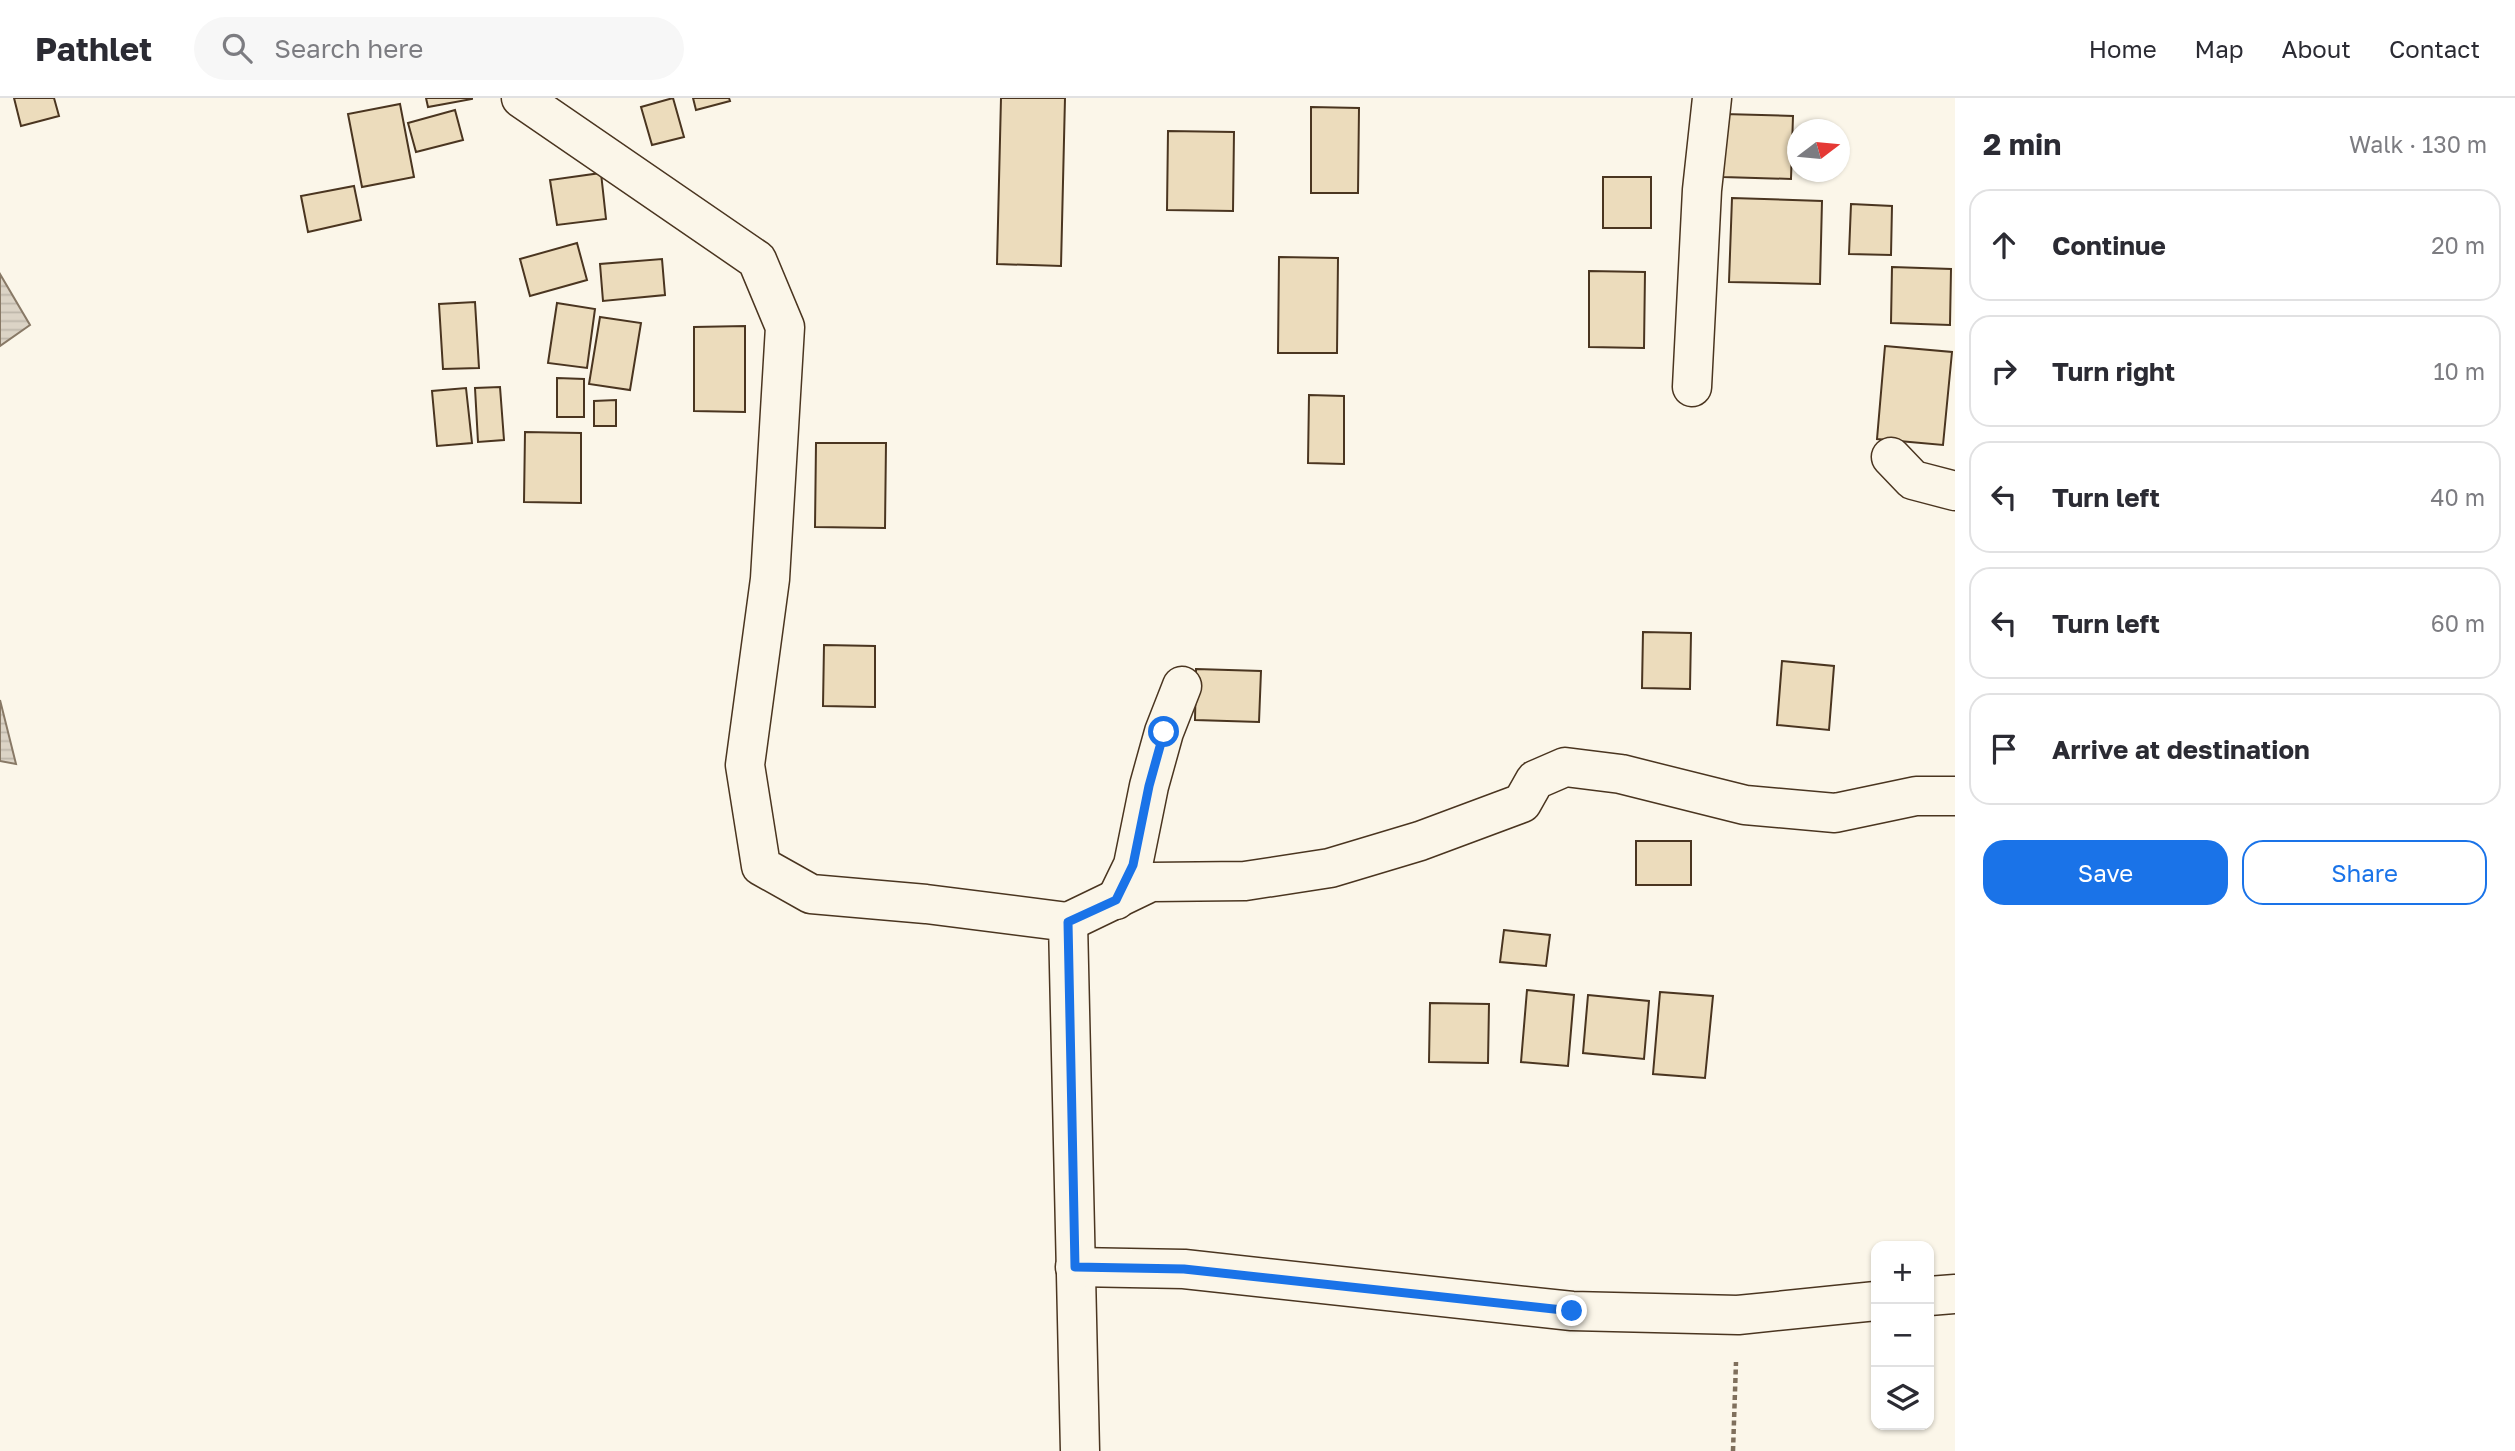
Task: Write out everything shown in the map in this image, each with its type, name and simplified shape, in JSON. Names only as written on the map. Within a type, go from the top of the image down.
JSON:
[{"type":"street","points":[[521,98],[757,260],[785,327],[770,579],[745,765],[761,866],[811,894],[926,904],[1068,922],[1152,882],[1245,881],[1343,864],[1420,841],[1522,803],[1535,780],[1565,767],[1621,774],[1745,805],[1835,813],[1916,796],[1955,796]]},
{"type":"street","points":[[1692,387],[1702,190],[1712,98]]},
{"type":"street","points":[[1891,457],[1913,480],[1955,491]]},
{"type":"street","points":[[1116,900],[1133,865],[1164,732],[1182,686]]},
{"type":"street","points":[[1068,922],[1080,1451]]},
{"type":"street","points":[[1075,1267],[1184,1269],[1572,1311],[1738,1315],[1871,1302]]},
{"type":"street","points":[[1934,1296],[1955,1294]]},
{"type":"path","points":[[1733,1451],[1738,1315]]},
{"type":"shaded area","points":[[0,274],[30,325],[0,346]]},
{"type":"shaded area","points":[[0,700],[16,764],[0,761]]},
{"type":"building","points":[[14,98],[54,98],[59,116],[21,126]]},
{"type":"building","points":[[426,98],[472,98],[472,99],[428,107]]},
{"type":"building","points":[[673,98],[684,137],[652,145],[641,107]]},
{"type":"building","points":[[693,98],[729,98],[730,101],[696,110]]},
{"type":"building","points":[[1001,98],[1065,98],[1061,266],[997,264]]},
{"type":"building","points":[[400,104],[414,177],[362,187],[348,114]]},
{"type":"building","points":[[1311,107],[1359,108],[1358,193],[1311,193]]},
{"type":"building","points":[[455,110],[463,140],[416,152],[408,123]]},
{"type":"building","points":[[1724,114],[1793,116],[1793,119],[1787,119],[1787,179],[1723,177]]},
{"type":"building","points":[[1168,131],[1234,132],[1233,211],[1167,210]]},
{"type":"building","points":[[601,173],[606,219],[557,225],[550,180]]},
{"type":"building","points":[[1603,177],[1651,177],[1651,228],[1603,228]]},
{"type":"building","points":[[354,186],[361,220],[308,232],[301,196]]},
{"type":"building","points":[[1732,198],[1822,201],[1820,284],[1729,282]]},
{"type":"building","points":[[1851,204],[1892,206],[1891,255],[1849,254]]},
{"type":"building","points":[[577,243],[587,280],[530,296],[520,259]]},
{"type":"building","points":[[1279,257],[1338,258],[1337,353],[1278,353]]},
{"type":"building","points":[[662,259],[665,295],[603,301],[600,264]]},
{"type":"building","points":[[1892,267],[1951,269],[1950,325],[1891,323]]},
{"type":"building","points":[[1589,271],[1645,272],[1644,348],[1589,347]]},
{"type":"building","points":[[475,302],[479,368],[443,369],[439,304]]},
{"type":"building","points":[[557,303],[595,309],[587,368],[548,363]]},
{"type":"building","points":[[600,317],[641,323],[630,390],[589,384]]},
{"type":"building","points":[[745,326],[745,412],[694,411],[694,327]]},
{"type":"building","points":[[1885,346],[1952,352],[1943,445],[1877,439]]},
{"type":"building","points":[[557,378],[584,379],[584,417],[557,417]]},
{"type":"building","points":[[500,387],[504,440],[478,442],[475,388]]},
{"type":"building","points":[[466,388],[472,443],[437,446],[432,391]]},
{"type":"building","points":[[1309,395],[1344,396],[1344,464],[1308,463]]},
{"type":"building","points":[[616,400],[616,426],[594,426],[594,401]]},
{"type":"building","points":[[525,432],[581,433],[581,503],[524,502]]},
{"type":"building","points":[[816,443],[886,443],[885,528],[815,527]]},
{"type":"building","points":[[1643,632],[1691,633],[1690,689],[1642,688]]},
{"type":"building","points":[[824,645],[875,646],[875,707],[823,706]]},
{"type":"building","points":[[1782,661],[1834,666],[1829,730],[1777,725]]},
{"type":"building","points":[[1196,669],[1261,671],[1259,722],[1195,720]]},
{"type":"building","points":[[1636,841],[1691,841],[1691,885],[1636,885]]},
{"type":"building","points":[[1504,930],[1550,935],[1546,966],[1500,962]]},
{"type":"building","points":[[1527,990],[1574,995],[1568,1066],[1521,1062]]},
{"type":"building","points":[[1660,992],[1713,996],[1705,1078],[1653,1074]]},
{"type":"building","points":[[1588,995],[1649,1001],[1644,1059],[1583,1053]]},
{"type":"building","points":[[1430,1003],[1489,1004],[1488,1063],[1429,1062]]},
{"type":"route","points":[[1164,732],[1149,786],[1133,865],[1116,900],[1068,922],[1075,1267],[1184,1269],[1572,1311]]}]
